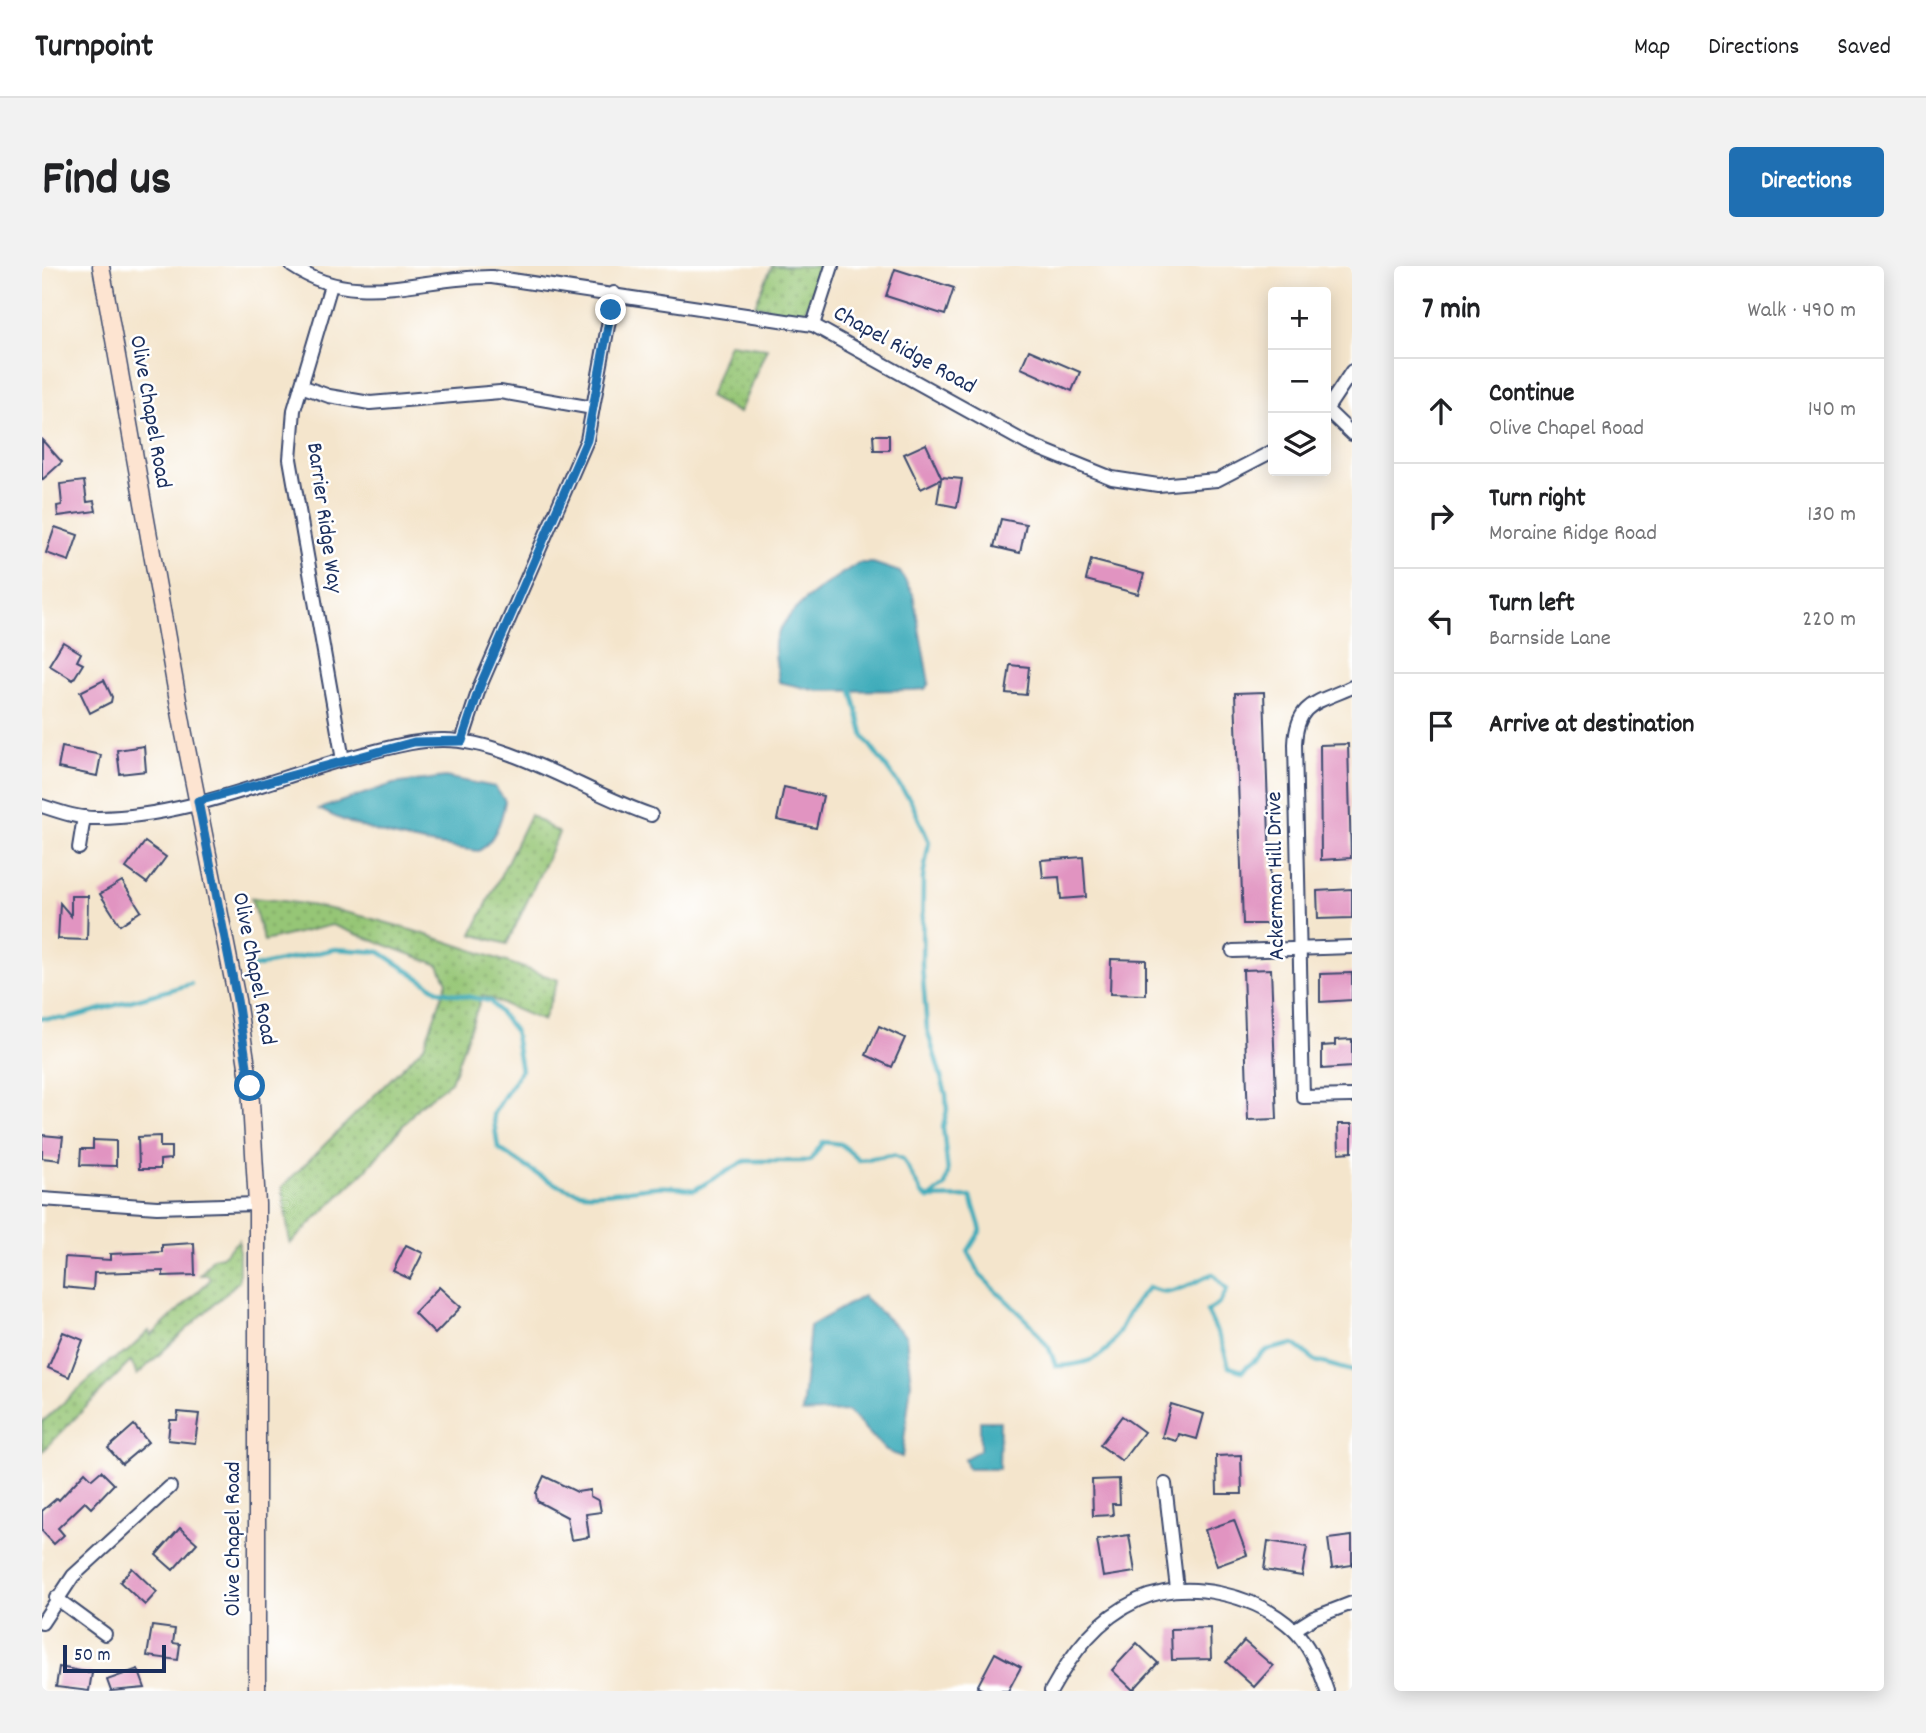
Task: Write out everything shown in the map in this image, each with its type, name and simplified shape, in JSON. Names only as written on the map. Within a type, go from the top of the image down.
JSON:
[{"type":"main road","name":"Olive Chapel Road","points":[[101,266],[246,1055],[257,1204],[257,1691]]},
{"type":"street","name":"Chapel Ridge Road","points":[[292,266],[331,285],[376,290],[449,278],[492,277],[614,293],[813,325],[1028,444],[1112,478],[1158,485],[1217,480],[1268,454]]},
{"type":"street","points":[[813,325],[832,266]]},
{"type":"street","name":"Barrier Ridge Way","points":[[331,285],[290,432],[293,485],[343,760]]},
{"type":"street","points":[[462,741],[480,686],[587,440],[614,293]]},
{"type":"street","points":[[1331,402],[1352,371]]},
{"type":"street","points":[[301,386],[339,398],[370,403],[500,393],[528,395],[593,408]]},
{"type":"street","points":[[1329,413],[1352,434]]},
{"type":"street","name":"Ackerman Hill Drive","points":[[1352,687],[1304,710],[1297,720],[1303,1097],[1352,1096]]},
{"type":"street","points":[[42,806],[84,817],[140,814],[198,801],[414,742],[462,741],[510,755],[651,815]]},
{"type":"street","points":[[79,848],[84,817]]},
{"type":"street","points":[[1233,951],[1352,947]]},
{"type":"street","points":[[42,1199],[157,1207],[257,1204]]},
{"type":"street","points":[[1165,1484],[1177,1589]]},
{"type":"street","points":[[42,1623],[55,1598],[73,1576],[170,1487]]},
{"type":"street","points":[[1051,1691],[1086,1636],[1139,1599],[1177,1589],[1226,1594],[1260,1609],[1294,1630],[1309,1650],[1327,1691]]},
{"type":"street","points":[[55,1598],[104,1634]]},
{"type":"street","points":[[1294,1630],[1313,1618],[1352,1603]]},
{"type":"green space","points":[[772,266],[823,266],[803,316],[755,305]]},
{"type":"green space","points":[[729,343],[767,348],[739,413],[709,397]]},
{"type":"green space","points":[[530,815],[559,833],[507,944],[472,934]]},
{"type":"green space","points":[[251,898],[330,909],[407,928],[558,980],[543,1021],[482,995],[451,1082],[419,1106],[367,1169],[290,1244],[282,1187],[424,1046],[447,982],[439,965],[332,925],[264,941]]},
{"type":"green space","points":[[239,1240],[239,1281],[137,1375],[131,1361],[42,1452],[42,1422],[110,1361],[127,1352],[149,1331],[151,1336],[210,1280],[208,1275],[200,1275],[213,1258],[222,1256]]},
{"type":"water","points":[[858,563],[873,563],[900,572],[913,594],[929,683],[925,689],[913,690],[818,691],[779,682],[775,643],[782,626],[800,604]]},
{"type":"water","points":[[445,777],[495,787],[505,801],[497,829],[479,851],[376,832],[319,809],[393,784]]},
{"type":"water","points":[[863,1296],[906,1336],[911,1383],[902,1457],[886,1451],[848,1411],[802,1413],[810,1326]]},
{"type":"water","points":[[980,1421],[1000,1421],[999,1469],[968,1469],[964,1459],[980,1450]]},
{"type":"building","points":[[895,269],[954,288],[945,315],[886,296]]},
{"type":"building","points":[[1029,350],[1080,372],[1072,391],[1021,368]]},
{"type":"building","points":[[873,435],[889,435],[889,450],[874,450]]},
{"type":"building","points":[[42,440],[62,462],[42,480]]},
{"type":"building","points":[[926,444],[941,477],[962,479],[957,507],[937,503],[941,479],[921,489],[904,454]]},
{"type":"building","points":[[84,481],[87,502],[94,501],[96,511],[58,516],[57,506],[62,505],[60,484]]},
{"type":"building","points":[[1001,519],[1026,524],[1020,553],[994,547]]},
{"type":"building","points":[[55,527],[78,535],[69,561],[46,553]]},
{"type":"building","points":[[1091,560],[1144,574],[1138,594],[1086,580]]},
{"type":"building","points":[[63,642],[81,653],[77,661],[83,664],[73,680],[49,665]]},
{"type":"building","points":[[1010,665],[1029,667],[1026,695],[1006,693]]},
{"type":"building","points":[[104,680],[112,697],[111,702],[90,713],[80,692]]},
{"type":"building","points":[[1264,692],[1272,924],[1243,924],[1235,693]]},
{"type":"building","points":[[1348,744],[1351,858],[1321,860],[1320,745]]},
{"type":"building","points":[[144,746],[146,771],[120,774],[117,750]]},
{"type":"building","points":[[62,747],[101,755],[97,776],[58,768]]},
{"type":"building","points":[[784,787],[823,796],[816,828],[777,820]]},
{"type":"building","points":[[145,842],[166,857],[147,883],[126,868]]},
{"type":"building","points":[[1083,857],[1086,897],[1061,899],[1059,877],[1043,878],[1041,860]]},
{"type":"building","points":[[122,881],[141,911],[120,925],[100,894]]},
{"type":"building","points":[[1352,889],[1352,918],[1318,919],[1317,891]]},
{"type":"building","points":[[71,896],[88,896],[87,940],[58,939],[60,903],[71,916]]},
{"type":"building","points":[[1111,959],[1146,960],[1146,995],[1110,994]]},
{"type":"building","points":[[1271,969],[1277,1119],[1248,1120],[1243,970]]},
{"type":"building","points":[[1352,973],[1352,1000],[1320,1002],[1320,974]]},
{"type":"building","points":[[879,1026],[905,1038],[892,1067],[866,1055]]},
{"type":"building","points":[[1352,1039],[1352,1067],[1322,1069],[1322,1046],[1335,1045],[1335,1040]]},
{"type":"building","points":[[1338,1124],[1352,1124],[1352,1152],[1339,1153]]},
{"type":"building","points":[[42,1135],[63,1137],[60,1160],[42,1158]]},
{"type":"building","points":[[160,1136],[160,1147],[171,1147],[171,1159],[160,1160],[160,1169],[139,1169],[138,1137]]},
{"type":"building","points":[[93,1140],[116,1141],[116,1166],[80,1165],[81,1149],[93,1149]]},
{"type":"building","points":[[194,1243],[195,1275],[163,1276],[163,1271],[94,1273],[93,1290],[63,1287],[65,1257],[110,1260],[110,1254],[162,1252],[162,1245]]},
{"type":"building","points":[[406,1245],[423,1253],[410,1279],[393,1271]]},
{"type":"building","points":[[439,1287],[461,1307],[435,1334],[414,1313]]},
{"type":"building","points":[[63,1332],[83,1340],[69,1377],[48,1368]]},
{"type":"building","points":[[1171,1404],[1204,1414],[1197,1439],[1179,1434],[1177,1441],[1162,1437]]},
{"type":"building","points":[[178,1412],[199,1414],[195,1443],[168,1440],[170,1420],[177,1420]]},
{"type":"building","points":[[1122,1416],[1144,1432],[1122,1461],[1100,1445]]},
{"type":"building","points":[[134,1425],[148,1442],[122,1464],[108,1448]]},
{"type":"building","points":[[1241,1455],[1242,1494],[1217,1494],[1216,1456]]},
{"type":"building","points":[[101,1471],[114,1484],[91,1508],[85,1502],[58,1528],[64,1535],[54,1544],[42,1531],[42,1511],[57,1498],[59,1500],[85,1472],[92,1479]]},
{"type":"building","points":[[544,1476],[577,1492],[590,1490],[590,1496],[599,1501],[601,1512],[586,1514],[589,1537],[571,1540],[567,1517],[537,1501],[536,1493]]},
{"type":"building","points":[[1119,1479],[1120,1504],[1112,1504],[1113,1515],[1093,1516],[1092,1480]]},
{"type":"building","points":[[1234,1520],[1247,1555],[1217,1566],[1205,1530]]},
{"type":"building","points":[[180,1528],[197,1543],[173,1570],[156,1555]]},
{"type":"building","points":[[1129,1535],[1135,1572],[1103,1577],[1097,1540]]},
{"type":"building","points":[[1352,1536],[1352,1565],[1332,1568],[1328,1539]]},
{"type":"building","points":[[1268,1541],[1307,1547],[1302,1576],[1264,1570]]},
{"type":"building","points":[[132,1568],[157,1592],[145,1605],[120,1582]]},
{"type":"building","points":[[152,1626],[175,1629],[173,1643],[180,1644],[178,1660],[147,1656]]},
{"type":"building","points":[[1210,1628],[1211,1659],[1172,1660],[1171,1629]]},
{"type":"building","points":[[1244,1641],[1273,1666],[1254,1687],[1226,1662]]},
{"type":"building","points":[[1137,1643],[1158,1663],[1133,1690],[1112,1670]]},
{"type":"building","points":[[995,1653],[1021,1667],[1008,1691],[985,1691],[977,1687]]},
{"type":"building","points":[[59,1667],[92,1673],[89,1691],[56,1687]]},
{"type":"building","points":[[138,1669],[145,1688],[111,1691],[107,1680]]},
{"type":"waterway","points":[[852,691],[864,737],[911,801],[929,842],[923,878],[922,965],[927,1029],[946,1094],[947,1110],[943,1127],[948,1173],[945,1186],[929,1198]]},
{"type":"waterway","points":[[254,967],[335,949],[380,952],[439,991],[490,1001],[514,1030],[521,1070],[493,1114],[498,1148],[562,1187],[585,1193],[651,1187],[694,1190],[745,1161],[810,1161],[823,1142],[841,1144],[859,1160],[893,1155],[903,1159],[922,1194],[929,1198],[971,1197],[981,1230],[968,1251],[981,1276],[1031,1324],[1049,1348],[1056,1366],[1079,1364],[1106,1350],[1136,1301],[1149,1287],[1158,1291],[1174,1291],[1213,1274],[1227,1289],[1220,1303],[1207,1311],[1222,1343],[1229,1367],[1242,1371],[1267,1350],[1294,1344],[1316,1361],[1352,1371]]},
{"type":"waterway","points":[[42,1018],[66,1019],[191,984]]},
{"type":"route","points":[[250,1086],[237,1000],[198,801],[414,742],[462,741],[480,686],[587,440],[611,310]]}]
